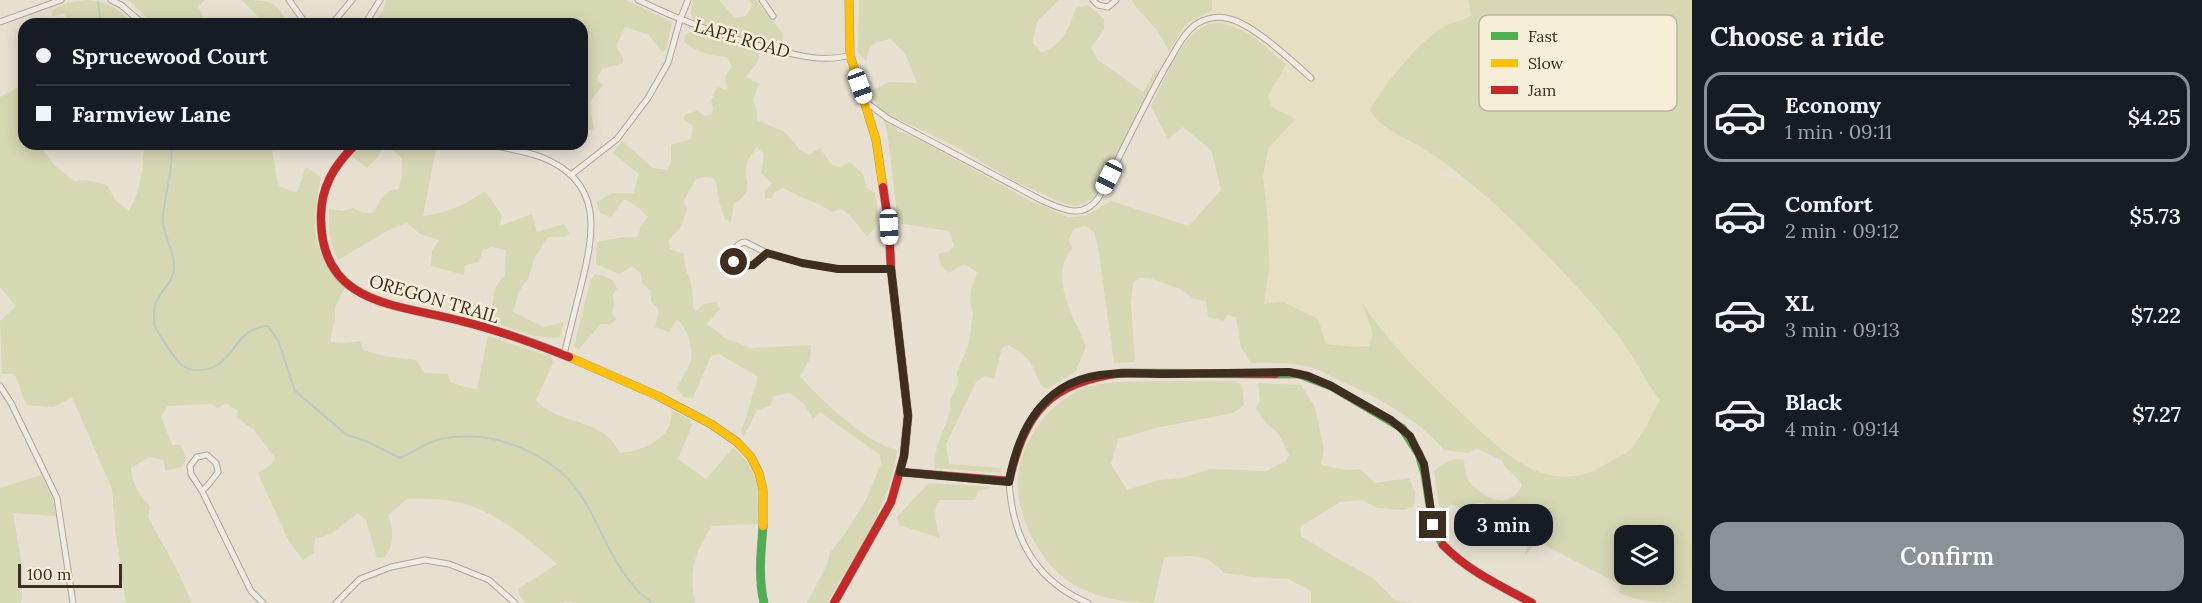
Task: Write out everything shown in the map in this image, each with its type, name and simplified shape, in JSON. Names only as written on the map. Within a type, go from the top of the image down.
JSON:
[{"type":"street","points":[[0,22],[61,0]]},
{"type":"street","points":[[111,0],[136,18]]},
{"type":"street","points":[[289,0],[302,18]]},
{"type":"street","points":[[337,18],[352,0]]},
{"type":"street","points":[[369,18],[380,0]]},
{"type":"street","name":"LAPE ROAD","points":[[639,0],[720,36],[808,58],[838,58],[850,54]]},
{"type":"street","points":[[571,175],[617,139],[648,98],[668,63],[688,0]]},
{"type":"street","points":[[762,0],[773,16]]},
{"type":"street","points":[[834,603],[891,502],[904,456],[908,416],[891,269],[889,227],[876,140],[850,54],[849,0]]},
{"type":"street","points":[[1092,0],[1098,5],[1108,7],[1116,0]]},
{"type":"street","points":[[866,102],[887,118],[1042,201],[1065,210],[1082,211],[1092,207],[1099,197],[1160,78],[1188,32],[1201,21],[1230,18],[1248,27],[1311,78]]},
{"type":"street","name":"OREGON TRAIL","points":[[350,150],[338,161],[327,183],[321,207],[321,243],[334,270],[345,283],[358,293],[382,303],[465,322],[564,354],[665,400],[732,438],[752,457],[761,480],[764,502],[759,569],[764,603]]},
{"type":"street","points":[[511,150],[543,158],[571,175],[587,200],[592,221],[591,244],[564,354]]},
{"type":"street","points":[[767,253],[758,262],[746,266],[734,262],[732,256],[736,247],[745,242],[767,253],[802,263],[838,269],[891,269]]},
{"type":"street","points":[[1088,603],[1062,590],[1041,571],[1032,559],[1017,531],[1011,506],[1009,482],[1018,443],[1046,400],[1070,384],[1107,374],[1299,374],[1324,383],[1402,428],[1410,436],[1424,464],[1433,525],[1442,543],[1462,562],[1532,603]]},
{"type":"street","points":[[0,386],[11,403],[57,498],[73,603]]},
{"type":"street","points":[[202,490],[218,472],[216,463],[207,455],[196,458],[190,466],[191,474],[202,490],[251,591],[263,603]]},
{"type":"street","points":[[900,472],[1009,482]]},
{"type":"street","points":[[336,603],[360,579],[390,567],[424,560],[449,564],[489,580],[515,603]]},
{"type":"shaded area","points":[[1212,0],[1468,0],[1471,16],[1446,25],[1394,73],[1429,152],[1452,168],[1434,176],[1457,178],[1474,189],[1518,227],[1580,291],[1624,344],[1660,400],[1632,450],[1595,471],[1585,474],[1568,477],[1537,472],[1489,440],[1442,395],[1395,347],[1364,306],[1373,334],[1369,346],[1354,347],[1326,344],[1264,304],[1269,267],[1268,224],[1263,176],[1269,147],[1296,119],[1272,107],[1268,96],[1286,65],[1255,39],[1238,29],[1211,23],[1187,38],[1176,58],[1169,51],[1186,24],[1212,10]]},
{"type":"green space","points":[[86,0],[101,2],[113,7],[127,18],[66,18],[65,13],[52,17],[52,10],[67,3]]},
{"type":"green space","points":[[128,0],[205,0],[198,6],[205,18],[148,18]]},
{"type":"green space","points":[[242,0],[270,3],[280,10],[285,18],[259,18]]},
{"type":"green space","points":[[386,0],[626,0],[672,22],[666,50],[662,52],[649,35],[625,27],[616,46],[623,63],[602,69],[597,78],[603,86],[591,102],[594,130],[590,130],[588,129],[588,18],[377,18]]},
{"type":"green space","points":[[693,0],[719,0],[735,18],[746,16],[753,4],[748,0],[756,0],[783,34],[781,44],[752,40],[694,22],[691,13]]},
{"type":"green space","points":[[859,0],[1059,0],[1037,22],[1033,43],[1042,53],[1060,40],[1076,8],[1088,5],[1104,19],[1104,30],[1091,47],[1097,59],[1143,92],[1156,69],[1159,72],[1092,199],[1084,204],[1073,206],[1060,202],[1012,180],[953,145],[898,119],[897,131],[913,136],[1027,199],[1068,217],[1085,216],[1111,201],[1189,226],[1221,190],[1211,150],[1183,127],[1168,139],[1151,106],[1168,71],[1190,37],[1200,29],[1216,23],[1244,31],[1286,65],[1268,96],[1272,107],[1296,119],[1269,147],[1263,176],[1268,224],[1269,268],[1264,304],[1283,302],[1318,319],[1326,344],[1354,347],[1369,346],[1373,334],[1362,302],[1382,331],[1405,357],[1487,438],[1523,464],[1543,473],[1563,477],[1584,474],[1628,452],[1641,436],[1660,400],[1628,349],[1611,327],[1573,283],[1519,227],[1454,171],[1424,149],[1390,130],[1375,118],[1370,110],[1413,52],[1445,26],[1471,16],[1468,0],[1692,0],[1692,603],[1654,602],[1618,592],[1621,585],[1674,585],[1674,525],[1614,525],[1614,581],[1537,541],[1524,557],[1531,536],[1530,531],[1511,521],[1505,524],[1496,535],[1491,532],[1502,515],[1483,502],[1458,508],[1452,504],[1444,509],[1439,506],[1434,471],[1451,460],[1464,460],[1471,484],[1482,493],[1499,500],[1514,496],[1522,485],[1501,460],[1477,449],[1467,453],[1444,450],[1421,427],[1394,408],[1321,371],[1292,364],[1251,363],[1241,347],[1236,317],[1227,315],[1224,321],[1208,317],[1206,302],[1193,298],[1178,288],[1149,278],[1138,278],[1133,283],[1131,304],[1135,362],[1114,363],[1098,246],[1094,232],[1085,226],[1073,229],[1069,240],[1072,249],[1065,260],[1062,272],[1070,310],[1086,346],[1076,371],[1047,389],[1041,386],[1026,357],[1008,345],[1002,348],[994,379],[984,376],[976,382],[946,444],[949,464],[1001,468],[1001,473],[935,468],[934,459],[938,443],[950,413],[950,401],[958,383],[957,372],[969,343],[973,313],[970,302],[971,289],[977,272],[964,264],[948,273],[941,265],[938,254],[949,251],[954,246],[949,231],[898,223],[887,129],[870,91],[890,82],[917,83],[905,53],[890,39],[873,44],[866,61],[858,53]]},
{"type":"green space","points":[[1132,0],[1212,0],[1212,10],[1186,24],[1169,51],[1157,30]]},
{"type":"green space","points":[[693,30],[760,52],[757,63],[746,77],[759,84],[753,100],[757,120],[785,132],[799,149],[809,155],[820,148],[832,165],[840,167],[850,162],[863,174],[866,187],[875,193],[877,222],[867,236],[841,209],[832,212],[783,188],[775,192],[771,199],[765,198],[765,191],[772,183],[761,173],[764,154],[756,147],[747,165],[747,191],[741,199],[734,203],[731,222],[725,219],[715,179],[705,177],[696,179],[683,202],[687,209],[681,227],[669,240],[670,249],[684,254],[695,312],[704,304],[716,302],[720,309],[707,324],[725,338],[751,348],[811,345],[810,359],[800,376],[858,430],[885,446],[897,450],[893,471],[879,511],[827,603],[807,603],[827,565],[830,553],[866,500],[881,464],[880,455],[820,412],[813,419],[804,404],[790,393],[774,396],[770,406],[757,410],[743,436],[741,430],[756,386],[757,376],[719,354],[711,356],[693,398],[684,397],[677,389],[690,363],[691,352],[689,339],[681,323],[677,320],[669,332],[655,327],[659,310],[651,301],[650,290],[642,283],[641,274],[632,266],[620,274],[596,264],[597,242],[623,237],[638,237],[641,225],[648,217],[624,199],[611,217],[600,213],[596,202],[613,193],[634,193],[639,174],[613,153],[622,141],[653,168],[667,170],[671,163],[671,145],[691,139],[693,126],[683,119],[686,114],[697,111],[705,116],[712,114],[711,101],[717,87],[727,90],[725,76],[732,67],[727,57],[704,53],[684,42],[685,35]]},
{"type":"green space","points":[[18,88],[18,150],[43,150],[54,165],[74,181],[87,180],[107,185],[116,201],[129,211],[141,179],[144,150],[272,150],[278,186],[295,192],[298,191],[306,167],[321,177],[315,224],[319,248],[345,288],[335,307],[330,342],[360,341],[363,350],[384,356],[417,360],[424,373],[448,374],[450,382],[477,389],[488,336],[551,357],[553,363],[536,400],[543,407],[600,431],[612,440],[620,453],[640,449],[658,440],[667,430],[673,411],[690,419],[692,425],[678,459],[706,479],[733,448],[749,464],[756,482],[759,502],[758,524],[712,526],[697,554],[693,572],[695,603],[574,603],[566,601],[563,603],[525,603],[518,589],[557,564],[515,530],[492,516],[468,505],[446,500],[407,499],[388,515],[392,536],[385,557],[377,558],[366,520],[358,513],[331,534],[315,539],[314,553],[303,560],[288,540],[258,473],[272,464],[275,458],[253,429],[237,418],[238,411],[226,403],[218,408],[211,404],[168,406],[161,416],[172,445],[181,445],[186,458],[183,466],[166,471],[163,460],[150,457],[131,468],[137,489],[150,506],[148,517],[192,603],[126,603],[116,537],[112,489],[72,397],[54,407],[26,405],[15,374],[2,374],[0,321],[16,306],[0,287],[0,97]]},
{"type":"green space","points":[[356,150],[381,150],[378,157],[367,168],[351,156]]},
{"type":"green space","points":[[392,150],[436,150],[423,216],[456,208],[485,191],[502,216],[499,226],[532,214],[537,232],[564,224],[570,234],[563,237],[548,237],[535,257],[528,279],[519,291],[513,312],[544,327],[564,322],[560,337],[534,336],[490,321],[495,288],[505,275],[506,250],[492,247],[483,250],[479,262],[465,265],[464,275],[431,266],[432,251],[439,240],[420,234],[407,223],[389,230],[338,260],[331,241],[329,209],[343,211],[353,208],[363,213],[374,213],[386,194],[399,189],[402,158]]},
{"type":"green space","points":[[594,274],[614,281],[617,289],[613,294],[612,314],[617,320],[610,324],[601,324],[578,350],[574,346]]},
{"type":"green space","points":[[1236,381],[1242,385],[1244,406],[1233,413],[1156,428],[1118,439],[1111,464],[1127,490],[1159,480],[1182,478],[1210,469],[1267,471],[1287,460],[1289,455],[1278,433],[1266,423],[1256,409],[1260,400],[1258,383],[1301,385],[1315,407],[1324,450],[1321,465],[1347,470],[1360,469],[1375,483],[1409,478],[1415,492],[1414,506],[1404,510],[1377,508],[1362,500],[1340,502],[1300,527],[1301,536],[1373,578],[1394,600],[1412,603],[1311,603],[1311,591],[1288,579],[1225,573],[1208,559],[1192,556],[1164,557],[1154,603],[1127,601],[1087,591],[1074,585],[1053,568],[1027,527],[1018,492],[1020,465],[1024,451],[1038,425],[1059,403],[1084,388],[1118,382]]},
{"type":"green space","points":[[41,475],[53,498],[56,516],[13,513],[22,566],[22,600],[21,603],[0,603],[0,488]]},
{"type":"green space","points":[[929,483],[994,487],[978,491],[975,500],[940,500],[935,514],[940,538],[899,525],[897,517]]},
{"type":"waterway","points":[[98,2],[100,18]]},
{"type":"waterway","points":[[172,150],[163,222],[174,269],[171,279],[155,305],[154,323],[181,365],[198,370],[219,364],[247,333],[256,328],[268,326],[279,342],[295,391],[347,435],[366,441],[400,458],[436,440],[461,437],[481,437],[522,448],[557,470],[572,484],[584,500],[620,568],[639,592],[652,603]]},
{"type":"traffic: fast","points":[[1275,374],[1299,374],[1331,386],[1402,428],[1419,454],[1425,474],[1433,526],[1443,545]]},
{"type":"traffic: fast","points":[[763,526],[761,574],[764,603]]},
{"type":"traffic: slow","points":[[849,0],[850,55],[876,140],[883,187]]},
{"type":"traffic: slow","points":[[569,357],[658,396],[711,424],[737,442],[751,457],[759,473],[763,490],[763,526]]},
{"type":"traffic: jam","points":[[350,150],[330,178],[321,208],[325,248],[334,270],[349,285],[389,304],[489,328],[569,357]]},
{"type":"traffic: jam","points":[[834,603],[891,502],[904,456],[908,416],[883,187]]},
{"type":"traffic: jam","points":[[900,472],[1009,481],[1023,436],[1044,404],[1058,393],[1097,377],[1122,373],[1275,374]]},
{"type":"traffic: jam","points":[[1443,545],[1474,570],[1532,603]]},
{"type":"route","points":[[734,262],[741,266],[753,265],[767,253],[802,263],[838,269],[891,269],[908,416],[900,472],[1009,482],[1018,443],[1039,408],[1046,400],[1070,384],[1093,376],[1122,373],[1289,372],[1308,376],[1331,386],[1391,420],[1410,436],[1424,464],[1433,525]]}]
